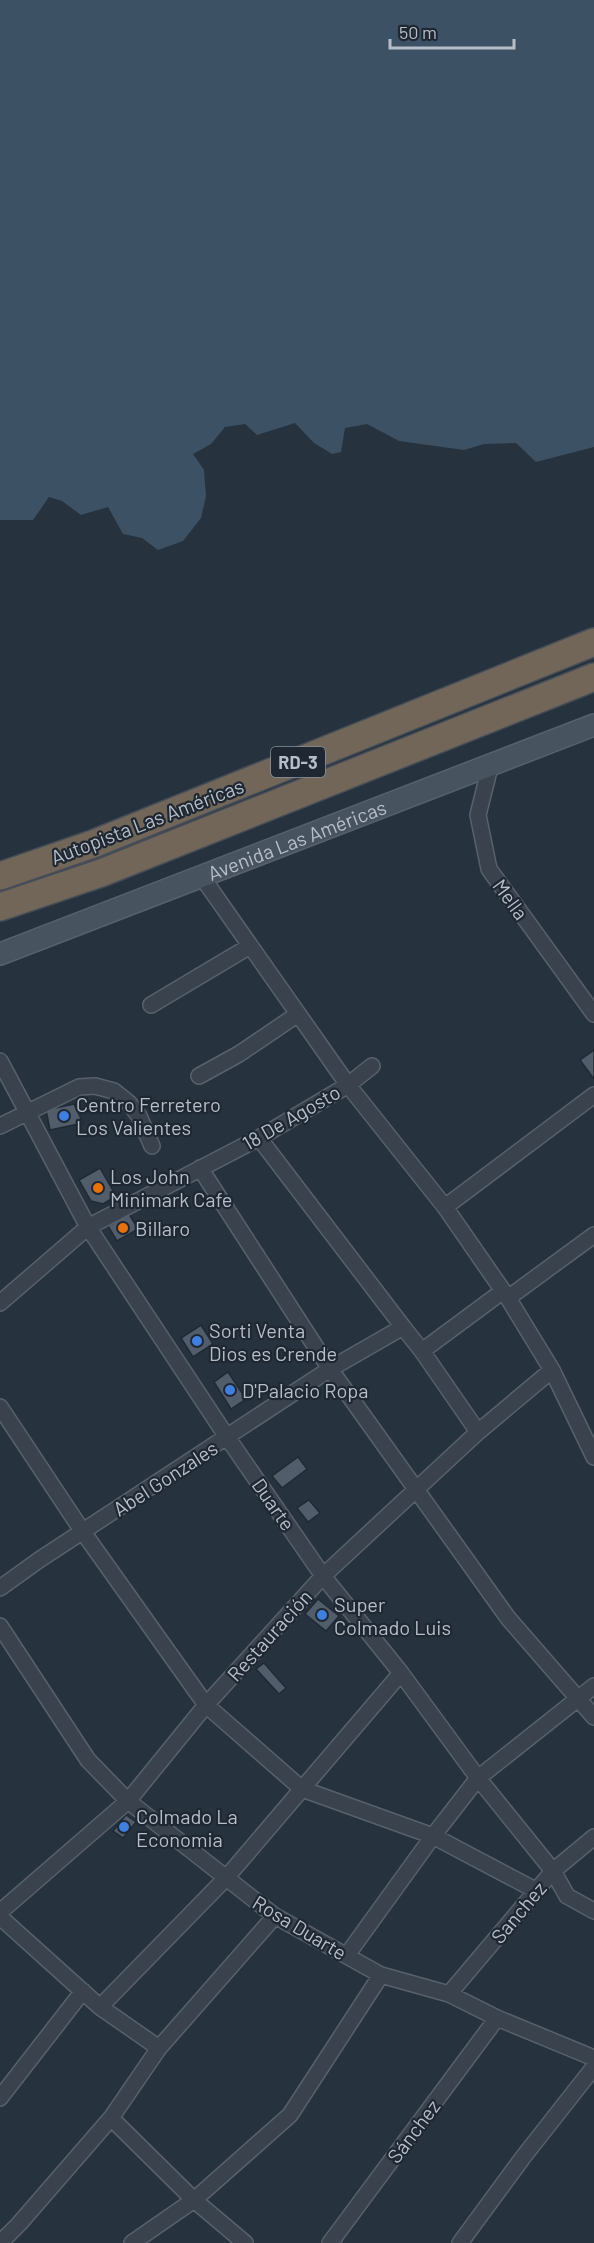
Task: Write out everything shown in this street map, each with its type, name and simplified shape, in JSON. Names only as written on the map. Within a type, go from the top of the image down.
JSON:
[{"type":"highway","name":"Autopista Las Américas","points":[[0,876],[93,844],[594,642]]},
{"type":"highway","name":"Autopista Las Américas","points":[[0,907],[101,873],[594,677]]},
{"type":"main road","name":"Avenida Las Américas","points":[[0,954],[594,725]]},
{"type":"street","name":"Mella","points":[[490,767],[477,815],[489,869],[588,995],[594,1014]]},
{"type":"street","points":[[202,877],[348,1084],[445,1207],[505,1294],[552,1370],[594,1457]]},
{"type":"street","points":[[152,1005],[250,946]]},
{"type":"street","points":[[199,1076],[239,1054],[298,1014]]},
{"type":"street","name":"Duarte","points":[[0,1061],[88,1227],[227,1437],[323,1576],[400,1673],[478,1778],[553,1871],[567,1896],[594,1911]]},
{"type":"street","name":"18 De Agosto","points":[[0,1303],[88,1227],[259,1138],[348,1084],[372,1066]]},
{"type":"street","points":[[0,1126],[80,1087],[95,1086],[114,1091],[129,1103],[139,1116],[152,1146]]},
{"type":"street","points":[[445,1207],[594,1095]]},
{"type":"street","points":[[259,1138],[422,1351],[478,1432]]},
{"type":"street","points":[[200,1168],[330,1369],[508,1618],[594,1718]]},
{"type":"street","points":[[422,1351],[594,1235]]},
{"type":"street","name":"Abel Gonzales","points":[[0,1588],[330,1369],[404,1327]]},
{"type":"street","name":"Restauración","points":[[0,1915],[128,1801],[206,1705],[323,1576],[478,1432],[552,1370]]},
{"type":"street","points":[[0,1407],[83,1532],[206,1705],[302,1789],[433,1836],[537,1891]]},
{"type":"street","name":"Rosa Duarte","points":[[0,1626],[88,1760],[128,1801],[275,1916],[381,1975],[449,1994],[497,2018],[594,2058]]},
{"type":"street","points":[[100,2007],[226,1878],[400,1673]]},
{"type":"street","points":[[347,1955],[478,1778],[594,1686]]},
{"type":"street","name":"Sanchez","points":[[449,1994],[553,1871],[594,1837]]},
{"type":"street","points":[[0,1915],[100,2007],[159,2048]]},
{"type":"street","points":[[0,2243],[20,2224],[111,2118],[159,2048],[275,1916]]},
{"type":"street","points":[[132,2243],[194,2200],[290,2115],[381,1975]]},
{"type":"street","points":[[0,2098],[83,1990]]},
{"type":"street","name":"Sánchez","points":[[330,2243],[497,2018]]},
{"type":"street","points":[[460,2243],[594,2067]]},
{"type":"street","points":[[111,2118],[194,2200],[245,2243]]},
{"type":"water","points":[[0,0],[594,0],[594,447],[536,462],[516,443],[484,444],[464,450],[399,441],[367,424],[345,428],[341,452],[332,454],[314,443],[295,423],[257,435],[245,424],[225,427],[211,444],[193,454],[204,470],[206,496],[201,518],[183,541],[158,550],[142,538],[123,534],[108,507],[81,515],[62,501],[49,497],[33,520],[0,520]]},
{"type":"building","points":[[594,1050],[594,1079],[580,1060]]},
{"type":"building","name":"Centro Ferretero Los Valientes","points":[[74,1104],[83,1123],[50,1130],[46,1110]]},
{"type":"building","name":"Los John Minimark Cafe","points":[[100,1168],[116,1196],[103,1204],[91,1201],[79,1180]]},
{"type":"building","name":"Billaro","points":[[129,1214],[138,1229],[117,1241],[108,1226]]},
{"type":"building","name":"Sorti Venta Dios es Crende","points":[[201,1325],[213,1344],[193,1357],[181,1338]]},
{"type":"building","name":"D'Palacio Ropa","points":[[228,1372],[246,1399],[231,1409],[214,1382]]},
{"type":"building","points":[[298,1457],[307,1469],[282,1488],[272,1476]]},
{"type":"building","points":[[309,1500],[320,1513],[308,1522],[297,1508]]},
{"type":"building","name":"Super Colmado Luis","points":[[318,1599],[339,1616],[326,1631],[305,1614]]},
{"type":"building","points":[[264,1663],[286,1688],[279,1694],[256,1669]]},
{"type":"building","name":"Colmado La Economia","points":[[126,1815],[136,1822],[123,1838],[113,1831]]},
{"type":"place","name":"Centro Ferretero Los Valientes","points":[[64,1116]]},
{"type":"place","name":"Los John Minimark Cafe","points":[[98,1188]]},
{"type":"place","name":"Billaro","points":[[123,1228]]},
{"type":"place","name":"Sorti Venta Dios es Crende","points":[[197,1341]]},
{"type":"place","name":"D'Palacio Ropa","points":[[230,1390]]},
{"type":"place","name":"Super Colmado Luis","points":[[322,1615]]},
{"type":"place","name":"Colmado La Economia","points":[[124,1827]]}]
